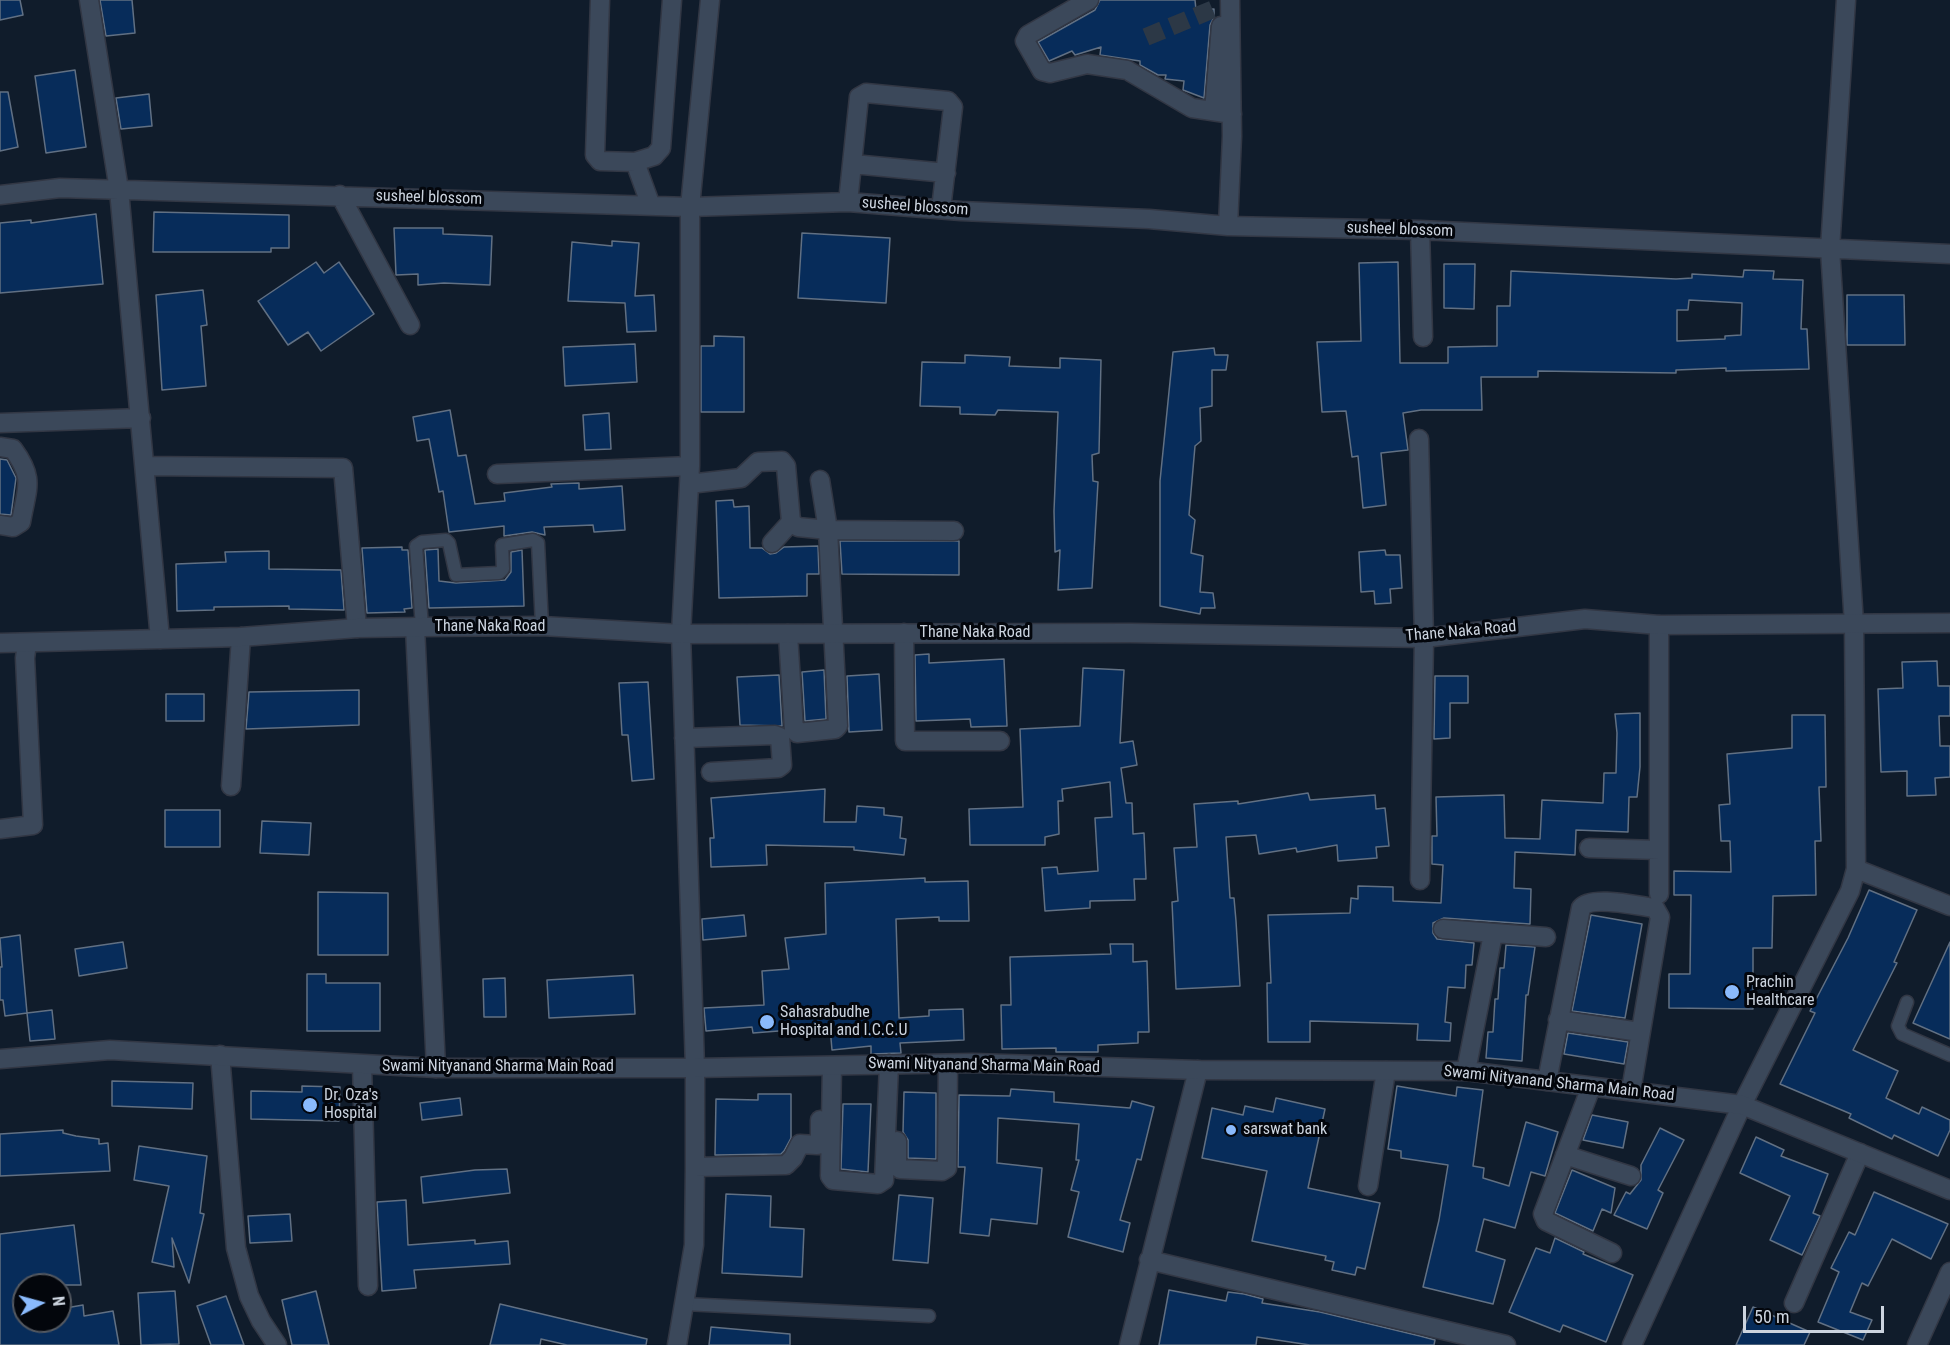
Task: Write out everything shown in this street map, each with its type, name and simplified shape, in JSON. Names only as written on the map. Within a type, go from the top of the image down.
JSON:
[{"type":"street","points":[[89,0],[119,190],[160,639]]},
{"type":"street","points":[[600,0],[595,155],[600,160],[635,162],[654,156],[661,148],[672,0]]},
{"type":"street","points":[[677,1345],[694,1245],[695,1167],[695,1068],[681,634],[689,475],[690,207],[710,0]]},
{"type":"street","points":[[1089,0],[1028,35],[1024,41],[1042,71],[1050,73],[1087,64],[1127,70],[1192,108],[1223,113]]},
{"type":"street","points":[[1632,1345],[1742,1104],[1850,891],[1856,869],[1854,624],[1830,249],[1846,0]]},
{"type":"street","points":[[1220,4],[1228,226]]},
{"type":"street","points":[[848,202],[859,97],[866,93],[948,101],[953,107],[941,209]]},
{"type":"street","points":[[635,162],[651,206]]},
{"type":"street","points":[[853,164],[946,173]]},
{"type":"street","name":"susheel blossom","points":[[0,195],[60,189],[340,195],[690,207],[848,202],[1149,219],[1228,226],[1420,230],[1950,254]]},
{"type":"street","points":[[340,195],[410,325]]},
{"type":"street","points":[[1420,230],[1423,337]]},
{"type":"street","points":[[0,423],[141,418]]},
{"type":"street","points":[[1419,439],[1425,638],[1420,880]]},
{"type":"street","points":[[0,447],[13,449],[27,467],[29,478],[21,522],[13,527],[0,525]]},
{"type":"street","points":[[497,474],[689,475],[741,478],[758,462],[782,461],[786,466],[791,522],[772,543]]},
{"type":"street","points":[[145,466],[343,468],[357,628]]},
{"type":"street","points":[[788,634],[797,733],[836,729],[838,726],[828,530],[820,480]]},
{"type":"street","points":[[791,522],[798,527],[828,530],[954,531]]},
{"type":"street","name":"Thane Naka Road","points":[[0,643],[241,637],[357,628],[419,627],[542,626],[681,634],[904,633],[1425,638],[1585,619],[1659,625],[1950,623]]},
{"type":"street","points":[[1659,625],[1659,894]]},
{"type":"street","points":[[419,627],[436,1068]]},
{"type":"street","points":[[904,633],[905,741],[1000,741]]},
{"type":"street","points":[[231,786],[241,637]]},
{"type":"street","points":[[0,829],[33,825],[25,658],[27,643]]},
{"type":"street","points":[[684,738],[775,735],[780,737],[782,765],[778,768],[711,772]]},
{"type":"street","points":[[1589,848],[1659,850]]},
{"type":"street","points":[[1856,869],[1950,906]]},
{"type":"street","points":[[1547,1081],[1581,908],[1590,901],[1654,908],[1659,911],[1660,922],[1631,1091]]},
{"type":"street","points":[[1443,929],[1546,937]]},
{"type":"street","points":[[1466,1071],[1493,934]]},
{"type":"street","points":[[1558,1020],[1640,1032]]},
{"type":"street","name":"Swami Nityanand Sharma Main Road","points":[[0,1059],[110,1050],[436,1068],[695,1068],[948,1064],[1198,1071],[1466,1071],[1742,1104],[1950,1190]]},
{"type":"street","points":[[220,1055],[236,1248],[249,1296],[261,1321],[277,1345]]},
{"type":"street","points":[[894,1064],[897,1166],[900,1169],[942,1171],[947,1168],[948,1064]]},
{"type":"street","points":[[826,1066],[830,1176],[833,1180],[878,1184],[884,1180],[894,1064]]},
{"type":"street","points":[[362,1065],[368,1286]]},
{"type":"street","points":[[695,1167],[786,1165],[793,1158],[800,1144],[817,1145],[820,1140],[826,1066]]},
{"type":"street","points":[[1129,1345],[1198,1071]]},
{"type":"street","points":[[1368,1186],[1386,1071]]},
{"type":"street","points":[[1591,1087],[1543,1214],[1546,1221],[1612,1253]]},
{"type":"street","points":[[1794,1304],[1860,1153]]},
{"type":"street","points":[[1565,1155],[1631,1176]]},
{"type":"street","points":[[1149,1260],[1506,1345]]},
{"type":"street","points":[[1917,1345],[1950,1272]]},
{"type":"lane","points":[[419,627],[416,546],[422,542],[446,540],[449,543],[456,574],[500,573],[503,569],[502,545],[533,540],[538,543],[542,626]]},
{"type":"lane","points":[[1907,1002],[1898,1026],[1902,1034],[1950,1055]]},
{"type":"lane","points":[[684,1304],[929,1316]]},
{"type":"building","points":[[0,0],[20,0],[23,15],[0,20]]},
{"type":"building","points":[[100,0],[132,0],[135,33],[106,36]]},
{"type":"building","points":[[1100,0],[1195,0],[1196,10],[1214,9],[1214,17],[1210,25],[1204,98],[1183,90],[1184,81],[1165,79],[1166,75],[1158,75],[1140,65],[1140,61],[1100,55],[1101,47],[1075,55],[1072,51],[1049,61],[1038,42],[1095,10]]},
{"type":"building","points":[[75,70],[86,147],[46,153],[35,76]]},
{"type":"building","points":[[0,92],[8,92],[18,147],[0,151]]},
{"type":"building","points":[[149,94],[152,126],[121,129],[116,98]]},
{"type":"building","points":[[154,212],[289,215],[289,248],[271,248],[271,252],[153,252]]},
{"type":"building","points":[[96,214],[103,284],[0,293],[0,223],[31,220],[31,223]]},
{"type":"building","points":[[394,228],[443,228],[443,234],[492,236],[490,285],[444,283],[418,285],[418,274],[396,275]]},
{"type":"building","points":[[802,233],[890,238],[886,303],[798,298]]},
{"type":"building","points":[[612,241],[639,243],[635,296],[654,295],[656,331],[627,332],[625,303],[568,301],[572,242],[612,246]]},
{"type":"building","points":[[316,262],[324,273],[339,262],[374,314],[321,351],[308,332],[288,345],[258,301]]},
{"type":"building","points":[[1398,262],[1400,363],[1448,363],[1448,347],[1497,346],[1497,306],[1510,306],[1511,271],[1676,279],[1692,278],[1692,274],[1743,277],[1744,270],[1774,271],[1773,279],[1803,280],[1801,329],[1807,329],[1809,369],[1726,371],[1726,368],[1676,370],[1676,373],[1538,371],[1538,377],[1481,377],[1482,410],[1421,410],[1403,413],[1408,450],[1381,453],[1386,505],[1363,508],[1358,456],[1352,457],[1346,411],[1322,412],[1317,342],[1361,341],[1359,263]],"holes":[[[1689,300],[1742,303],[1741,335],[1725,336],[1725,339],[1677,341],[1677,310],[1688,310]]]},
{"type":"building","points":[[1444,264],[1475,264],[1474,309],[1444,308]]},
{"type":"building","points":[[203,290],[207,325],[201,326],[206,386],[162,390],[156,295]]},
{"type":"building","points":[[1847,295],[1904,295],[1905,345],[1847,345]]},
{"type":"building","points":[[714,336],[744,337],[744,412],[701,412],[701,346],[714,346]]},
{"type":"building","points":[[635,344],[637,382],[565,386],[563,347]]},
{"type":"building","points":[[1214,348],[1215,355],[1228,355],[1226,370],[1212,370],[1212,406],[1200,408],[1201,441],[1195,446],[1189,515],[1195,520],[1191,553],[1203,556],[1200,592],[1213,593],[1215,608],[1201,608],[1200,614],[1160,606],[1160,481],[1173,352]]},
{"type":"building","points":[[965,355],[1010,357],[1009,366],[1060,368],[1060,358],[1101,360],[1099,453],[1092,455],[1093,481],[1098,482],[1092,588],[1058,590],[1060,550],[1055,552],[1054,511],[1058,412],[998,410],[995,415],[960,414],[960,407],[920,406],[922,362],[965,363]]},
{"type":"building","points":[[450,410],[458,456],[466,455],[475,504],[505,501],[504,493],[552,487],[551,484],[579,483],[579,489],[622,486],[625,530],[594,532],[593,525],[544,527],[545,535],[532,532],[504,536],[504,526],[449,532],[443,491],[439,492],[429,439],[417,441],[413,417]]},
{"type":"building","points":[[609,413],[611,449],[585,450],[583,415]]},
{"type":"building","points":[[0,459],[7,460],[16,478],[11,515],[0,514]]},
{"type":"building","points":[[733,500],[734,507],[749,506],[750,548],[762,548],[770,554],[784,547],[818,546],[819,574],[807,574],[807,596],[719,598],[716,501]]},
{"type":"building","points":[[840,541],[959,541],[959,575],[842,574]]},
{"type":"building","points":[[402,547],[402,550],[408,550],[412,608],[404,609],[405,612],[367,613],[362,548]]},
{"type":"building","points":[[438,549],[439,581],[456,583],[505,580],[511,572],[511,552],[522,550],[524,606],[429,608],[425,550]]},
{"type":"building","points":[[1385,550],[1386,555],[1400,555],[1402,588],[1390,589],[1391,603],[1375,604],[1374,591],[1361,592],[1359,552]]},
{"type":"building","points":[[269,551],[269,569],[341,570],[344,610],[289,609],[289,606],[214,607],[214,610],[177,611],[176,564],[226,562],[225,552]]},
{"type":"building","points":[[929,654],[929,663],[1004,659],[1007,726],[971,727],[970,719],[916,721],[915,655]]},
{"type":"building","points":[[1937,661],[1938,686],[1950,686],[1950,716],[1939,716],[1940,746],[1950,746],[1950,777],[1935,778],[1936,795],[1907,796],[1907,771],[1881,772],[1878,689],[1903,688],[1902,662]]},
{"type":"building","points":[[1083,668],[1124,670],[1120,743],[1133,741],[1137,765],[1121,768],[1126,803],[1132,803],[1133,834],[1144,833],[1146,879],[1134,879],[1135,900],[1090,901],[1090,908],[1045,911],[1042,868],[1057,867],[1058,874],[1098,871],[1095,818],[1112,817],[1110,782],[1062,789],[1063,801],[1058,801],[1059,834],[1045,837],[1045,845],[970,845],[969,809],[1023,807],[1020,729],[1080,726]]},
{"type":"building","points":[[824,670],[826,719],[805,721],[802,672]]},
{"type":"building","points":[[879,674],[882,730],[849,732],[847,676]]},
{"type":"building","points":[[779,675],[782,726],[740,725],[737,677]]},
{"type":"building","points":[[1435,676],[1468,676],[1468,703],[1450,703],[1450,738],[1434,739]]},
{"type":"building","points":[[648,682],[654,779],[632,781],[628,735],[622,735],[619,683]]},
{"type":"building","points":[[359,690],[359,725],[246,729],[249,692]]},
{"type":"building","points":[[166,694],[204,694],[204,721],[166,721]]},
{"type":"building","points":[[1640,713],[1640,767],[1637,797],[1629,797],[1628,832],[1576,830],[1575,855],[1515,852],[1514,888],[1531,889],[1530,924],[1444,918],[1433,923],[1433,933],[1437,939],[1474,943],[1472,965],[1466,965],[1465,988],[1448,987],[1445,1022],[1451,1023],[1450,1041],[1417,1040],[1418,1024],[1310,1021],[1310,1042],[1268,1042],[1267,983],[1271,983],[1268,915],[1350,913],[1351,898],[1358,899],[1358,886],[1393,887],[1393,901],[1441,903],[1443,865],[1432,864],[1432,836],[1437,836],[1436,797],[1504,795],[1505,838],[1540,839],[1542,800],[1603,803],[1604,773],[1616,773],[1615,714]]},
{"type":"building","points":[[1792,715],[1825,715],[1826,787],[1819,787],[1821,841],[1815,841],[1816,895],[1773,896],[1772,948],[1753,948],[1753,1009],[1669,1008],[1669,974],[1690,974],[1691,895],[1674,895],[1674,871],[1731,872],[1730,841],[1721,841],[1719,805],[1730,804],[1727,754],[1792,748]]},
{"type":"building","points":[[825,789],[824,822],[856,822],[857,806],[884,808],[884,815],[902,817],[900,838],[906,839],[904,855],[854,850],[854,847],[766,845],[767,865],[711,867],[710,838],[714,838],[711,798]]},
{"type":"building","points":[[1308,793],[1310,800],[1375,795],[1376,809],[1385,808],[1389,846],[1376,847],[1377,858],[1338,861],[1337,845],[1297,852],[1296,848],[1259,854],[1256,835],[1226,837],[1230,898],[1234,898],[1240,986],[1176,989],[1172,902],[1178,901],[1174,848],[1197,847],[1194,804],[1238,801],[1238,804]]},
{"type":"building","points":[[165,810],[220,810],[220,847],[165,847]]},
{"type":"building","points":[[262,821],[311,823],[309,855],[260,853]]},
{"type":"building","points":[[925,878],[925,882],[968,881],[969,921],[939,921],[939,917],[896,919],[899,1018],[929,1016],[929,1010],[963,1009],[964,1040],[900,1043],[901,1053],[871,1054],[871,1046],[832,1050],[830,1027],[753,1033],[752,1027],[706,1031],[704,1008],[764,1005],[762,971],[789,969],[785,938],[826,934],[825,883]]},
{"type":"building","points":[[1869,890],[1917,910],[1894,962],[1897,963],[1853,1050],[1898,1071],[1886,1098],[1919,1114],[1922,1107],[1950,1120],[1950,1130],[1938,1156],[1894,1135],[1892,1139],[1849,1118],[1851,1114],[1780,1084],[1815,1013],[1810,1011],[1848,938]]},
{"type":"building","points":[[318,892],[388,893],[388,955],[318,955]]},
{"type":"building","points":[[744,915],[746,936],[703,940],[702,919]]},
{"type":"building","points":[[1591,915],[1642,924],[1625,1018],[1572,1011]]},
{"type":"building","points":[[20,935],[27,1013],[5,1016],[3,1000],[0,1000],[0,967],[2,967],[0,938]]},
{"type":"building","points":[[123,942],[127,968],[79,976],[75,949]]},
{"type":"building","points":[[1950,942],[1950,1039],[1913,1023]]},
{"type":"building","points":[[1110,944],[1133,944],[1133,962],[1147,961],[1149,1032],[1138,1032],[1138,1043],[1098,1045],[1098,1052],[1056,1052],[1056,1048],[1002,1049],[1001,1005],[1011,1005],[1010,957],[1111,954]]},
{"type":"building","points":[[1506,945],[1535,947],[1528,995],[1526,995],[1522,1061],[1486,1058],[1488,1032],[1493,1032],[1495,999],[1498,999],[1500,968],[1504,968]]},
{"type":"building","points":[[307,974],[326,974],[326,983],[380,983],[380,1031],[307,1031]]},
{"type":"building","points":[[633,975],[635,1014],[549,1018],[547,980]]},
{"type":"building","points":[[505,978],[506,1017],[484,1017],[483,979]]},
{"type":"building","points":[[52,1010],[55,1039],[30,1041],[27,1013]]},
{"type":"building","points":[[1568,1033],[1628,1042],[1624,1064],[1564,1054]]},
{"type":"building","points":[[112,1081],[193,1083],[192,1109],[112,1106]]},
{"type":"building","points":[[302,1086],[340,1087],[339,1121],[251,1119],[251,1091],[302,1092]]},
{"type":"building","points":[[1397,1086],[1456,1096],[1457,1087],[1483,1090],[1473,1166],[1484,1168],[1483,1178],[1509,1186],[1526,1122],[1558,1132],[1545,1176],[1531,1172],[1515,1228],[1484,1219],[1476,1251],[1505,1260],[1493,1304],[1423,1287],[1439,1220],[1448,1165],[1401,1158],[1401,1151],[1388,1149]]},
{"type":"building","points":[[1011,1089],[1054,1092],[1054,1102],[1130,1108],[1132,1101],[1154,1107],[1141,1160],[1137,1159],[1120,1220],[1130,1223],[1123,1252],[1068,1237],[1079,1192],[1071,1190],[1079,1160],[1076,1160],[1079,1124],[998,1118],[997,1163],[1042,1168],[1037,1224],[991,1219],[989,1236],[960,1233],[965,1167],[958,1167],[959,1095],[1010,1096]]},
{"type":"building","points":[[904,1092],[936,1093],[936,1159],[908,1158],[908,1140],[903,1132]]},
{"type":"building","points":[[758,1094],[791,1094],[791,1138],[784,1151],[781,1154],[715,1155],[716,1099],[758,1100]]},
{"type":"building","points":[[460,1098],[462,1115],[422,1120],[420,1103]]},
{"type":"building","points":[[1276,1098],[1325,1109],[1308,1188],[1380,1203],[1365,1269],[1357,1267],[1355,1275],[1332,1270],[1334,1262],[1325,1260],[1326,1256],[1252,1241],[1267,1171],[1202,1158],[1212,1108],[1243,1115],[1245,1106],[1273,1112]]},
{"type":"building","points":[[843,1104],[871,1104],[868,1172],[841,1169]]},
{"type":"building","points":[[1592,1115],[1628,1122],[1623,1148],[1583,1140]]},
{"type":"building","points":[[1660,1128],[1684,1140],[1658,1190],[1663,1193],[1647,1229],[1614,1215],[1626,1192],[1630,1194],[1641,1180],[1641,1165]]},
{"type":"building","points":[[63,1130],[63,1133],[99,1139],[99,1144],[108,1143],[110,1171],[0,1176],[0,1134]]},
{"type":"building","points":[[1756,1137],[1784,1150],[1781,1156],[1828,1174],[1813,1213],[1820,1216],[1802,1255],[1770,1240],[1790,1196],[1740,1173]]},
{"type":"building","points":[[139,1146],[207,1156],[200,1213],[204,1214],[189,1283],[172,1238],[174,1267],[152,1262],[169,1186],[134,1180]]},
{"type":"building","points":[[507,1169],[510,1193],[423,1203],[421,1177],[475,1170]]},
{"type":"building","points":[[1572,1170],[1615,1188],[1611,1213],[1602,1209],[1593,1231],[1555,1213]]},
{"type":"building","points":[[1874,1192],[1948,1224],[1931,1259],[1892,1239],[1868,1286],[1862,1283],[1850,1312],[1872,1320],[1863,1340],[1818,1322],[1839,1272],[1831,1268],[1849,1232],[1855,1235]]},
{"type":"building","points":[[726,1194],[771,1196],[770,1227],[804,1229],[802,1277],[722,1273]]},
{"type":"building","points":[[899,1195],[933,1198],[928,1263],[893,1260]]},
{"type":"building","points":[[406,1200],[408,1245],[475,1240],[475,1244],[508,1241],[510,1264],[414,1270],[416,1288],[382,1291],[377,1202]]},
{"type":"building","points":[[290,1214],[292,1241],[250,1243],[248,1216]]},
{"type":"building","points":[[74,1225],[81,1285],[72,1285],[72,1273],[12,1273],[12,1333],[72,1333],[72,1307],[83,1305],[84,1316],[113,1311],[119,1345],[0,1345],[0,1234]]},
{"type":"building","points":[[1555,1238],[1584,1252],[1583,1254],[1633,1275],[1606,1342],[1563,1325],[1560,1332],[1509,1312],[1536,1248],[1550,1253]]},
{"type":"building","points":[[1169,1290],[1226,1301],[1228,1292],[1244,1294],[1263,1299],[1262,1303],[1320,1312],[1435,1340],[1434,1345],[1310,1345],[1257,1337],[1256,1345],[1159,1345]]},
{"type":"building","points":[[175,1291],[179,1344],[141,1345],[138,1293]]},
{"type":"building","points":[[316,1291],[329,1345],[292,1345],[282,1300]]},
{"type":"building","points":[[226,1296],[244,1345],[211,1345],[197,1306]]},
{"type":"building","points":[[500,1304],[647,1339],[646,1345],[567,1345],[541,1339],[540,1345],[490,1345]]},
{"type":"building","points":[[1753,1307],[1810,1332],[1804,1345],[1736,1345]]},
{"type":"building","points":[[711,1327],[790,1334],[790,1345],[709,1345]]},
{"type":"tunnel","points":[[1146,37],[1216,8]]},
{"type":"place","name":"Prachin Healthcare","points":[[1732,992]]},
{"type":"place","name":"Sahasrabudhe Hospital and I.C.C.U","points":[[767,1022]]},
{"type":"place","name":"Dr. Oza's Hospital","points":[[310,1105]]},
{"type":"place","name":"sarswat bank","points":[[1231,1130]]}]
